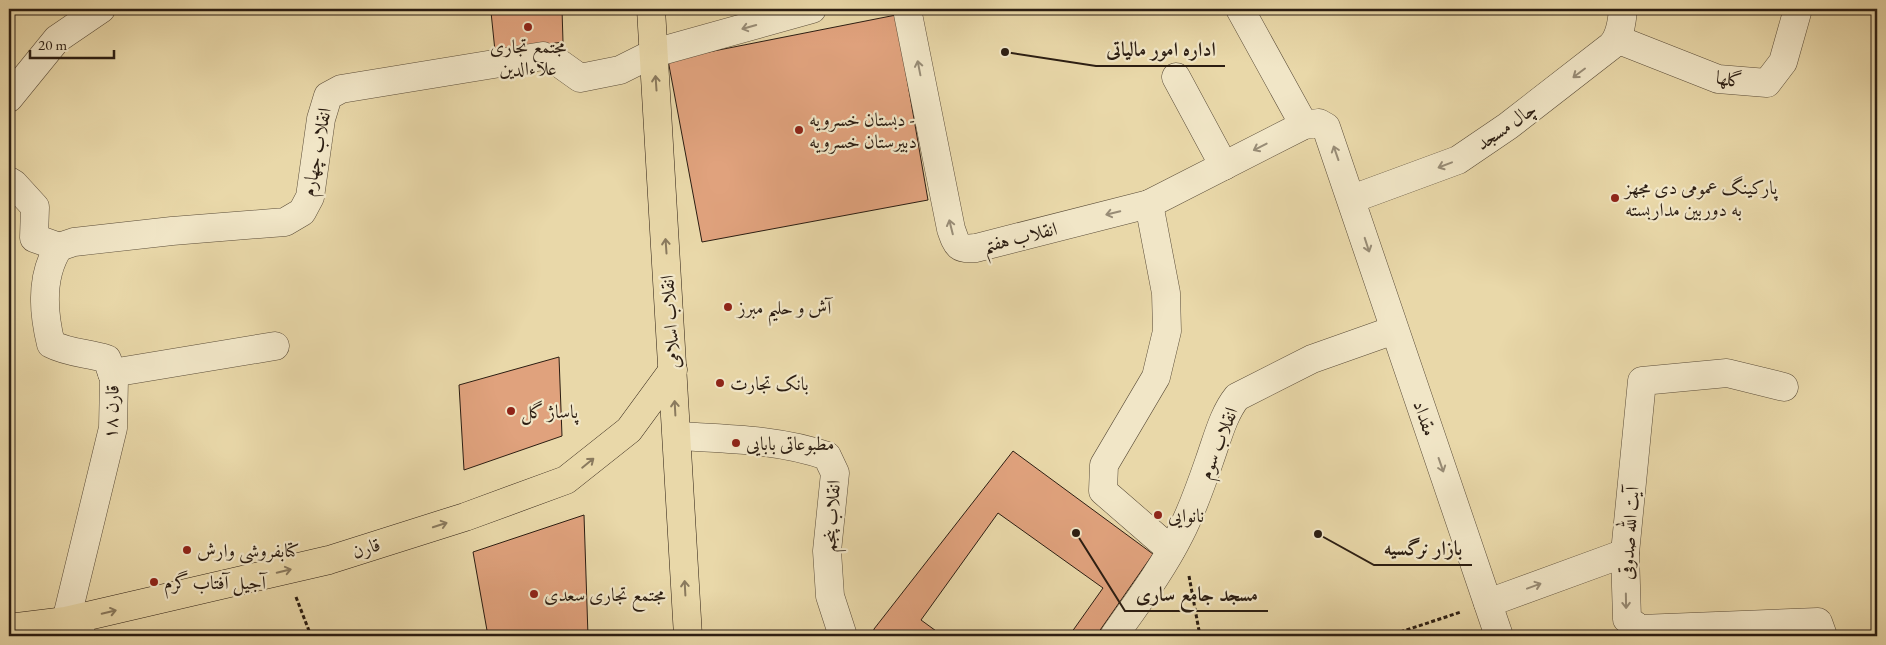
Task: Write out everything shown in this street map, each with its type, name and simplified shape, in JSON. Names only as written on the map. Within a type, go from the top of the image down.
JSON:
[{"type":"main road","name":"انقلاب اسلامی","points":[[651,9],[674,370],[688,636]]},
{"type":"main road","name":"قارن","points":[[9,628],[74,629],[286,570],[329,560],[465,517],[566,480],[629,430],[674,370]]},
{"type":"street","points":[[9,98],[58,39],[101,9]]},
{"type":"street","points":[[654,53],[812,9]]},
{"type":"street","name":"انقلاب هفتم","points":[[907,9],[951,229],[958,246],[964,249],[976,248],[1149,204],[1304,125]]},
{"type":"street","points":[[1240,9],[1304,125]]},
{"type":"street","points":[[1616,42],[1623,9]]},
{"type":"street","name":"گلها","points":[[1616,42],[1624,42],[1718,79],[1767,83],[1783,62],[1798,9]]},
{"type":"street","name":"چال مسجد","points":[[1352,199],[1458,160],[1508,126],[1594,62],[1616,42]]},
{"type":"street","name":"انقلاب چهارم","points":[[59,247],[74,242],[172,231],[285,222],[302,212],[310,197],[321,119],[328,96],[341,89],[543,56],[560,63],[580,78],[620,70],[654,53]]},
{"type":"street","points":[[1176,77],[1224,166]]},
{"type":"street","name":"مقداد","points":[[1304,125],[1319,123],[1326,128],[1352,199],[1394,330],[1499,636]]},
{"type":"street","points":[[9,181],[35,207],[34,238],[59,247]]},
{"type":"street","points":[[1149,204],[1166,293],[1167,331],[1156,377],[1104,465],[1103,491],[1176,542]]},
{"type":"street","name":"قارن ۱۸","points":[[59,247],[50,260],[45,292],[44,320],[51,344],[63,351],[86,353],[107,359],[112,373],[113,428],[74,629]]},
{"type":"street","name":"انقلاب سوم","points":[[1114,636],[1156,576],[1176,542],[1200,487],[1218,434],[1231,405],[1237,397],[1312,359],[1394,330]]},
{"type":"street","points":[[112,373],[275,346]]},
{"type":"street","name":"آیت الله صدوقی","points":[[1784,387],[1727,373],[1642,381],[1625,553],[1626,619],[1640,629],[1818,622],[1823,636]]},
{"type":"street","name":"انقلاب پنجم","points":[[677,436],[787,446],[808,449],[826,456],[835,473],[827,551],[830,596],[843,636]]},
{"type":"street","points":[[1488,602],[1625,553]]},
{"type":"path","points":[[1176,542],[1200,636]]},
{"type":"path","points":[[286,570],[311,636]]},
{"type":"path","points":[[1388,636],[1488,602]]},
{"type":"building","name":"مجتمع تجاری علاءالدین","points":[[522,9],[562,9],[563,42],[495,51],[491,12]]},
{"type":"building","name":"دبستان خسرویه - دبیرستان خسرویه","points":[[896,15],[928,200],[702,242],[668,60]]},
{"type":"building","name":"پاساژ گل","points":[[559,357],[562,436],[464,470],[459,385]]},
{"type":"building","points":[[1013,451],[1153,554],[1096,636],[1069,636],[1103,588],[998,513],[921,620],[943,636],[873,636],[874,629]]},
{"type":"building","name":"مجتمع تجاری سعدی","points":[[584,515],[588,636],[488,636],[473,552]]},
{"type":"place","name":"مجتمع تجاری علاءالدین","points":[[528,27]]},
{"type":"place","name":"اداره امور مالیاتی","points":[[1005,52]]},
{"type":"place","name":"دبستان خسرویه - دبیرستان خسرویه","points":[[799,130]]},
{"type":"place","name":"پارکینگ عمومی دی مجهز به دوربین مداربسته","points":[[1615,198]]},
{"type":"place","name":"آش و حلیم مبرز","points":[[728,307]]},
{"type":"place","name":"بانک تجارت","points":[[720,383]]},
{"type":"place","name":"پاساژ گل","points":[[511,411]]},
{"type":"place","name":"مطبوعاتی بابایی","points":[[736,443]]},
{"type":"place","name":"نانوایی","points":[[1158,515]]},
{"type":"place","name":"مسجد جامع ساری","points":[[1076,533]]},
{"type":"place","name":"بازار نرگسیه","points":[[1318,534]]},
{"type":"place","name":"کتابفروشی وارش","points":[[187,550]]},
{"type":"place","name":"آجیل آفتاب گرم","points":[[154,582]]},
{"type":"place","name":"مجتمع تجاری سعدی","points":[[534,594]]}]
